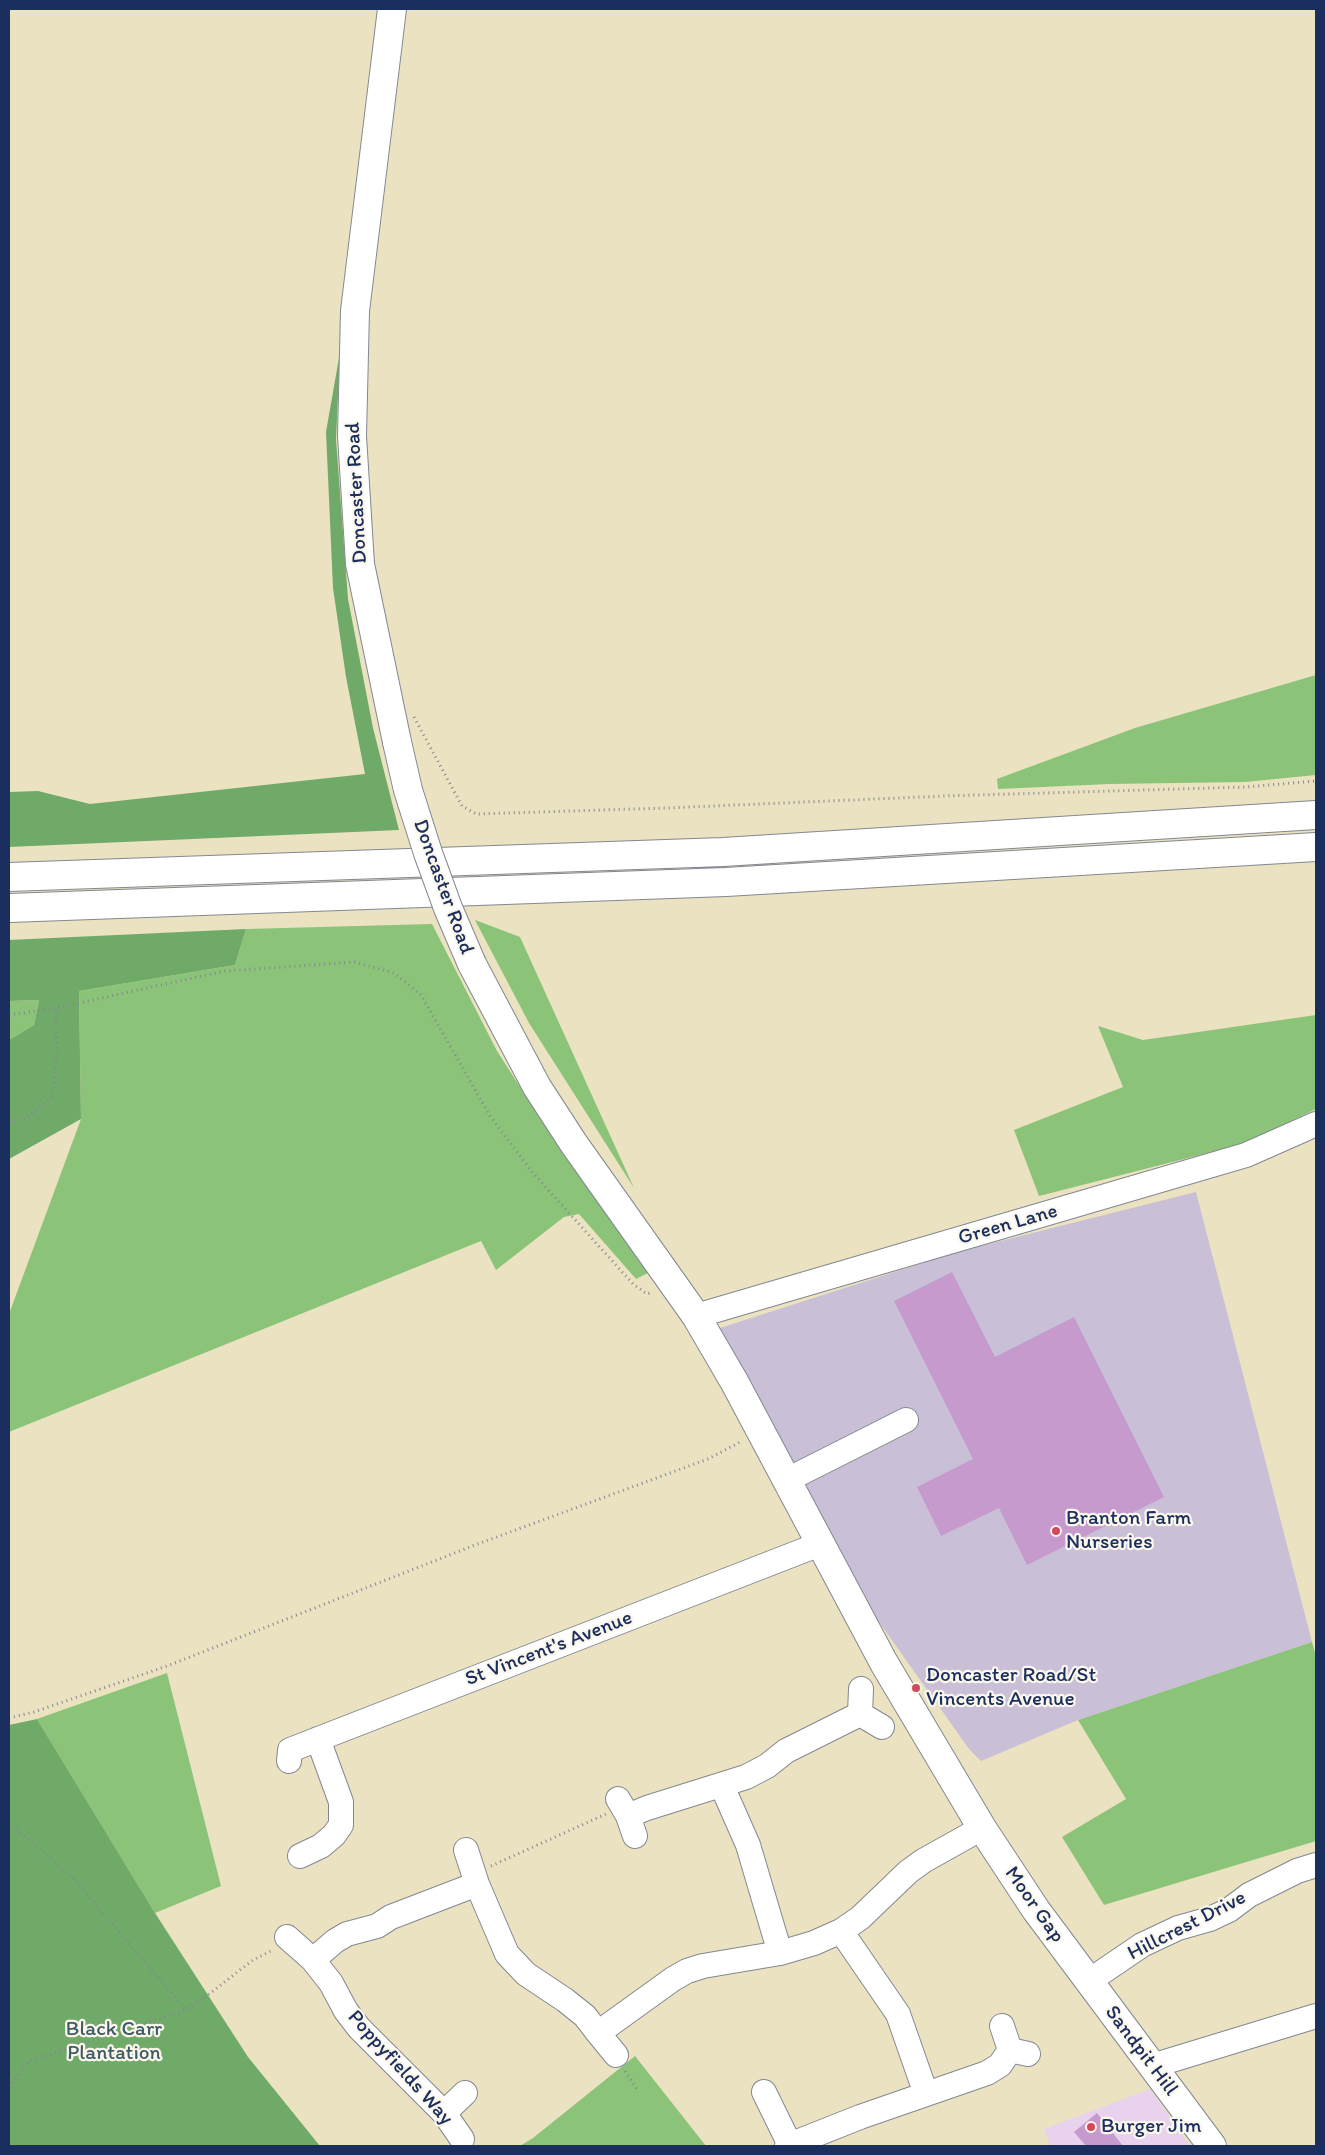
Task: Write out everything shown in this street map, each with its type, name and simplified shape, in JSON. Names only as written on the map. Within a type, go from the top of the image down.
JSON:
[{"type":"main road","name":"Doncaster Road","points":[[392,9],[355,311],[352,436],[360,564],[390,713],[408,790],[428,853],[448,908],[472,964],[537,1087],[574,1144],[696,1316]]},
{"type":"main road","points":[[9,877],[723,852],[1316,815]]},
{"type":"main road","points":[[9,908],[726,882],[1316,847]]},
{"type":"main road","name":"Moor Gap","points":[[696,1316],[735,1383],[884,1663],[982,1828],[1036,1910],[1089,1981]]},
{"type":"main road","name":"Sandpit Hill","points":[[1089,1981],[1212,2146]]},
{"type":"street","name":"Green Lane","points":[[696,1316],[1246,1154],[1316,1124]]},
{"type":"street","points":[[787,1480],[906,1420]]},
{"type":"street","name":"St Vincent's Avenue","points":[[286,1750],[820,1544]]},
{"type":"street","points":[[860,1714],[861,1689]]},
{"type":"street","points":[[860,1714],[882,1727]]},
{"type":"street","points":[[626,1814],[722,1786],[756,1773],[786,1752],[860,1714]]},
{"type":"street","points":[[300,1856],[321,1846],[334,1836],[342,1825],[341,1802],[318,1739]]},
{"type":"street","points":[[722,1786],[748,1845],[780,1953]]},
{"type":"street","points":[[598,2033],[687,1971],[703,1966],[780,1953],[814,1943],[841,1931],[860,1918],[908,1872],[923,1861],[982,1828]]},
{"type":"street","points":[[466,1850],[507,1954],[526,1974],[585,2016],[616,2055]]},
{"type":"street","name":"Hillcrest Drive","points":[[1089,1981],[1142,1945],[1178,1928],[1210,1919],[1228,1910],[1249,1895],[1297,1871],[1316,1865]]},
{"type":"street","points":[[313,1960],[335,1941],[347,1934],[377,1926],[391,1917],[476,1879]]},
{"type":"street","points":[[841,1931],[898,2014],[926,2094]]},
{"type":"street","name":"Poppyfields Way","points":[[289,1939],[313,1960],[359,2028],[444,2113],[462,2139]]},
{"type":"street","points":[[1152,2066],[1316,2016]]},
{"type":"street","points":[[764,2092],[789,2146],[860,2117],[987,2073],[1019,2052],[1002,2026]]},
{"type":"street","points":[[444,2113],[465,2093]]},
{"type":"path","points":[[390,713],[406,711],[416,718],[462,806],[476,814],[944,796],[1245,788],[1316,781]]},
{"type":"path","points":[[9,1015],[56,1008],[224,971],[355,962],[394,973],[421,995],[490,1116],[534,1173],[633,1284],[647,1294],[676,1287]]},
{"type":"path","points":[[9,1122],[25,1119],[52,1097],[57,1055],[56,1008]]},
{"type":"path","points":[[9,1718],[34,1712],[167,1666],[475,1545],[708,1459],[743,1441]]},
{"type":"path","points":[[476,1879],[626,1814]]},
{"type":"path","points":[[9,1823],[72,1877],[186,2010]]},
{"type":"path","points":[[9,2087],[29,2061],[186,2010],[253,1960],[289,1939]]},
{"type":"shaded area","name":"Branton Farm Nurseries","points":[[1196,1192],[1312,1642],[1078,1720],[981,1761],[969,1749],[877,1619],[720,1328],[957,1252]]},
{"type":"shaded area","points":[[1150,2089],[1190,2146],[1050,2146],[1044,2129]]},
{"type":"green space","points":[[340,352],[336,439],[348,599],[373,728],[399,830],[9,847],[9,792],[38,791],[90,804],[365,774],[346,677],[333,588],[326,432]]},
{"type":"green space","points":[[1316,675],[1316,775],[1245,782],[1109,784],[998,789],[997,779],[1135,728]]},
{"type":"green space","points":[[475,920],[520,937],[634,1188],[529,1023]]},
{"type":"green space","points":[[432,924],[497,1051],[563,1154],[652,1271],[636,1279],[579,1214],[564,1217],[496,1270],[481,1241],[9,1432],[9,1314],[81,1119],[79,991],[235,965],[246,929]]},
{"type":"green space","points":[[246,929],[235,965],[79,991],[81,1119],[9,1159],[9,1040],[34,1025],[39,1000],[9,1001],[9,940]]},
{"type":"green space","points":[[39,1000],[34,1025],[9,1040],[9,1001]]},
{"type":"green space","points":[[1316,1015],[1316,1109],[1243,1144],[1039,1196],[1014,1130],[1123,1087],[1098,1026],[1143,1040]]},
{"type":"green space","points":[[1312,1642],[1316,1656],[1316,1841],[1104,1905],[1062,1837],[1126,1799],[1078,1720]]},
{"type":"green space","points":[[167,1673],[221,1886],[155,1913],[37,1719]]},
{"type":"green space","name":"Black Carr Plantation","points":[[37,1719],[155,1913],[248,2057],[320,2146],[9,2146],[9,1725]]},
{"type":"green space","points":[[635,2056],[706,2146],[520,2146],[533,2138]]},
{"type":"building","points":[[952,1272],[995,1357],[1074,1317],[1164,1497],[1027,1565],[999,1508],[941,1536],[917,1487],[973,1459],[894,1301]]},
{"type":"building","points":[[1097,2113],[1123,2146],[1086,2146],[1074,2132]]},
{"type":"place","name":"Branton Farm Nurseries","points":[[1056,1531]]},
{"type":"place","name":"Doncaster Road/St Vincents Avenue","points":[[916,1688]]},
{"type":"place","name":"Burger Jim","points":[[1091,2127]]}]
